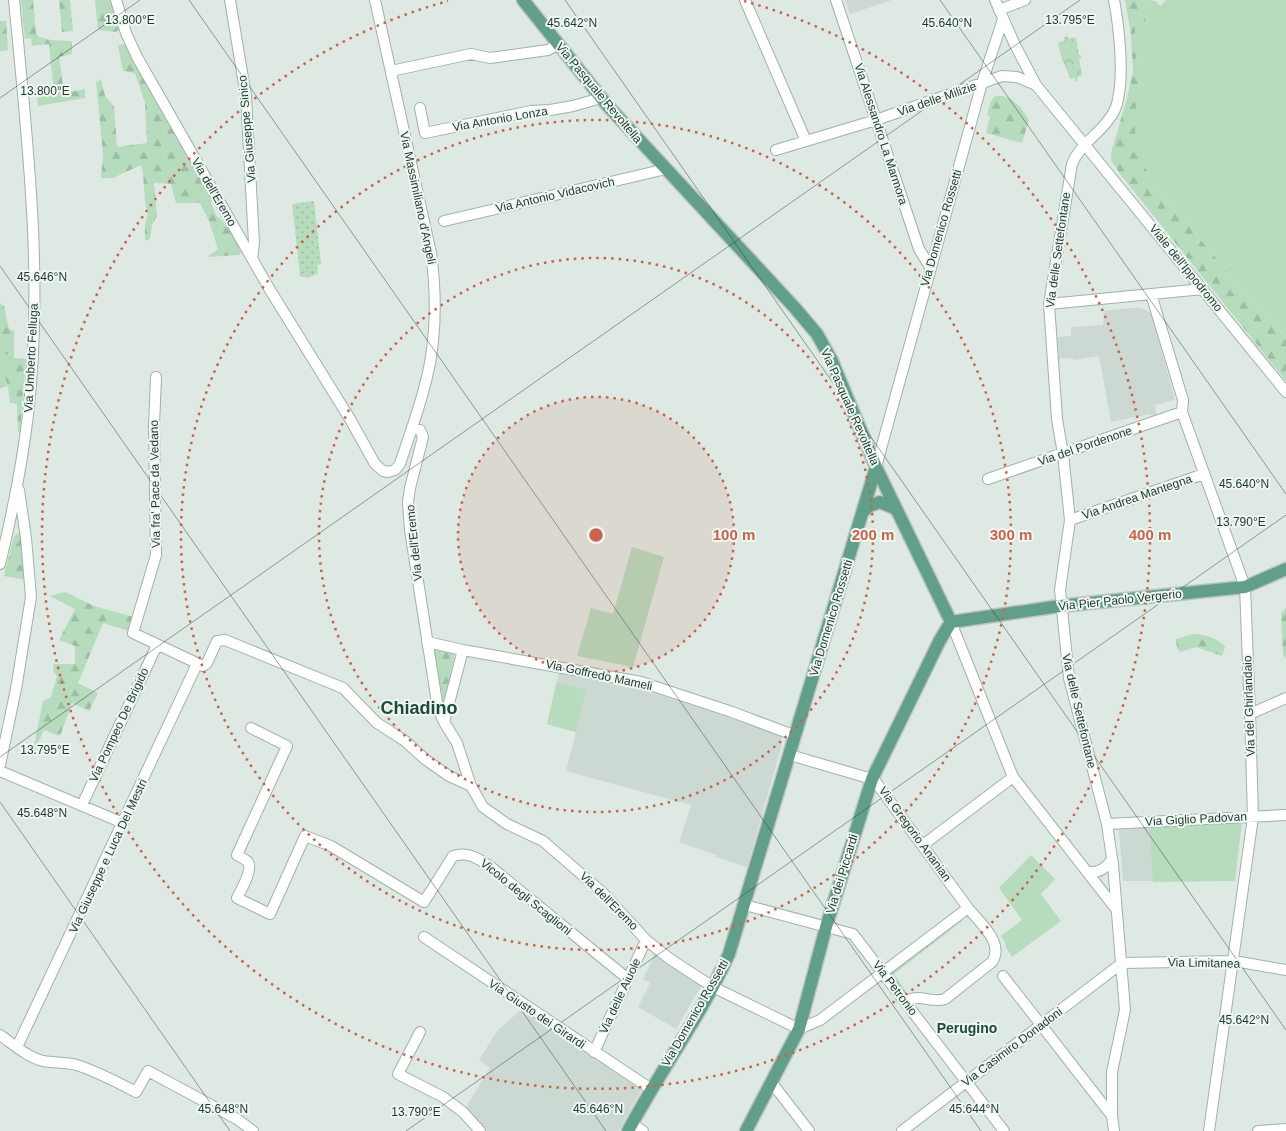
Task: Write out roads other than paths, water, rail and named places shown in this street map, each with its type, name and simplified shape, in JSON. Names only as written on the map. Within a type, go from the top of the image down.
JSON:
[{"type":"main road","name":"Via Pasquale Revoltella","points":[[523,0],[601,98],[816,334],[832,361],[876,467],[951,622]]},
{"type":"main road","name":"Via Domenico Rossetti","points":[[630,1128],[651,1089],[713,987],[729,954],[876,467]]},
{"type":"main road","points":[[863,512],[869,506],[880,502],[896,509]]},
{"type":"main road","name":"Via Pier Paolo Vergerio","points":[[951,622],[1060,606],[1245,587],[1286,569]]},
{"type":"main road","name":"Via dei Piccardi","points":[[746,1131],[799,1029],[826,927],[872,779],[940,640],[951,622]]},
{"type":"street","name":"Via Umberto Felluga","points":[[0,564],[18,485],[33,353],[34,287],[31,191],[14,0]]},
{"type":"street","name":"Via dell'Eremo","points":[[116,0],[126,33],[137,57],[252,259],[379,468],[388,472],[395,470],[400,464],[412,427],[420,430],[423,437],[408,502],[410,530],[438,709],[457,743],[471,786],[483,807],[507,824],[543,841],[603,893],[646,940],[670,958],[713,987],[799,1029]]},
{"type":"street","name":"Via Giuseppe Sinico","points":[[230,0],[247,106],[254,243],[252,259]]},
{"type":"street","name":"Via Massimiliano d'Angeli","points":[[375,0],[431,253],[435,283],[433,342],[429,367],[412,427]]},
{"type":"street","points":[[745,0],[806,141]]},
{"type":"street","name":"Via Alessandro La Marmora","points":[[836,0],[919,249],[930,267]]},
{"type":"street","name":"Viale dell'Ippodromo","points":[[995,0],[1036,85],[1286,392]]},
{"type":"street","points":[[1001,14],[1025,0]]},
{"type":"street","name":"Via delle Settefontane","points":[[1114,0],[1120,62],[1118,100],[1115,110],[1107,122],[1085,144],[1075,156],[1072,164],[1049,304],[1057,419],[1070,520],[1060,576],[1060,606],[1069,678],[1106,824],[1112,859],[1122,963],[1125,1010],[1112,1072],[1114,1131]]},
{"type":"street","name":"Via Domenico Rossetti","points":[[876,467],[1001,14]]},
{"type":"street","points":[[391,71],[471,54],[490,58],[548,50],[558,44]]},
{"type":"street","name":"Via delle Milizie","points":[[776,150],[876,120],[992,79],[1008,76],[1016,77],[1036,85]]},
{"type":"street","name":"Via Antonio Lonza","points":[[420,108],[425,133],[532,111],[573,106],[601,98]]},
{"type":"street","name":"Via Antonio Vidacovich","points":[[444,221],[666,169]]},
{"type":"street","points":[[1049,304],[1203,289]]},
{"type":"street","name":"Via del Ghirlandaio","points":[[1151,294],[1184,400],[1182,412],[1245,587],[1253,816],[1209,1131]]},
{"type":"street","name":"Via fra' Pace da Vedano","points":[[156,377],[154,425],[156,555],[133,633],[197,664]]},
{"type":"street","name":"Via del Pordenone","points":[[988,479],[1182,412]]},
{"type":"street","name":"Via Andrea Mantegna","points":[[1070,520],[1204,474]]},
{"type":"street","points":[[0,765],[16,689],[31,597],[26,538],[18,485]]},
{"type":"street","name":"Via Pasquale Revoltella","points":[[951,622],[1013,777],[1117,910]]},
{"type":"street","points":[[197,664],[205,665],[217,641],[226,640],[343,688],[377,723],[405,741],[426,760],[449,776],[471,786]]},
{"type":"street","name":"Via Goffredo Mameli","points":[[427,642],[641,682],[732,712],[796,736]]},
{"type":"street","name":"Via Pompeo De Brigido","points":[[82,805],[157,645]]},
{"type":"street","points":[[444,722],[463,650]]},
{"type":"street","name":"Via Giuseppe e Luca Del Mestri","points":[[17,1047],[197,664]]},
{"type":"street","points":[[1250,714],[1286,698]]},
{"type":"street","name":"Vicolo degli Scaglioni","points":[[252,728],[287,746],[237,855],[247,861],[249,866],[246,880],[237,898],[270,914],[305,836],[332,846],[424,902],[453,856],[463,853],[473,855],[628,979]]},
{"type":"street","name":"Via Gregorio Ananian","points":[[790,755],[872,779],[879,784],[968,908],[983,924],[992,940],[996,952],[992,962],[945,999],[940,1001],[915,997],[906,1002]]},
{"type":"street","points":[[0,770],[123,823]]},
{"type":"street","points":[[923,846],[1013,777]]},
{"type":"street","name":"Via Giglio Padovan","points":[[1106,824],[1286,815]]},
{"type":"street","points":[[1088,872],[1104,869],[1112,859]]},
{"type":"street","name":"Via Petronio","points":[[745,905],[852,934],[1004,1131]]},
{"type":"street","points":[[799,1029],[820,1020],[968,908]]},
{"type":"street","name":"Via Giusto dei Girardi","points":[[424,937],[651,1089]]},
{"type":"street","name":"Via delle Aiuole","points":[[594,1052],[646,940]]},
{"type":"street","name":"Via Limitanea","points":[[1122,963],[1234,961],[1286,970]]},
{"type":"street","name":"Via Casimiro Donadoni","points":[[902,1131],[1122,963]]},
{"type":"street","points":[[1003,976],[1112,1116]]},
{"type":"street","points":[[420,1032],[398,1074],[443,1097],[462,1112],[480,1131]]},
{"type":"street","points":[[0,1035],[40,1060],[67,1063],[91,1070],[136,1092],[148,1072],[238,1119],[253,1131]]},
{"type":"street","points":[[772,1083],[809,1131]]},
{"type":"street","points":[[630,1128],[643,1131]]},
{"type":"street","points":[[1258,1131],[1286,1129]]},
{"type":"district","name":"Chiadino","points":[[419,708]]},
{"type":"district","name":"Perugino","points":[[967,1028]]}]
